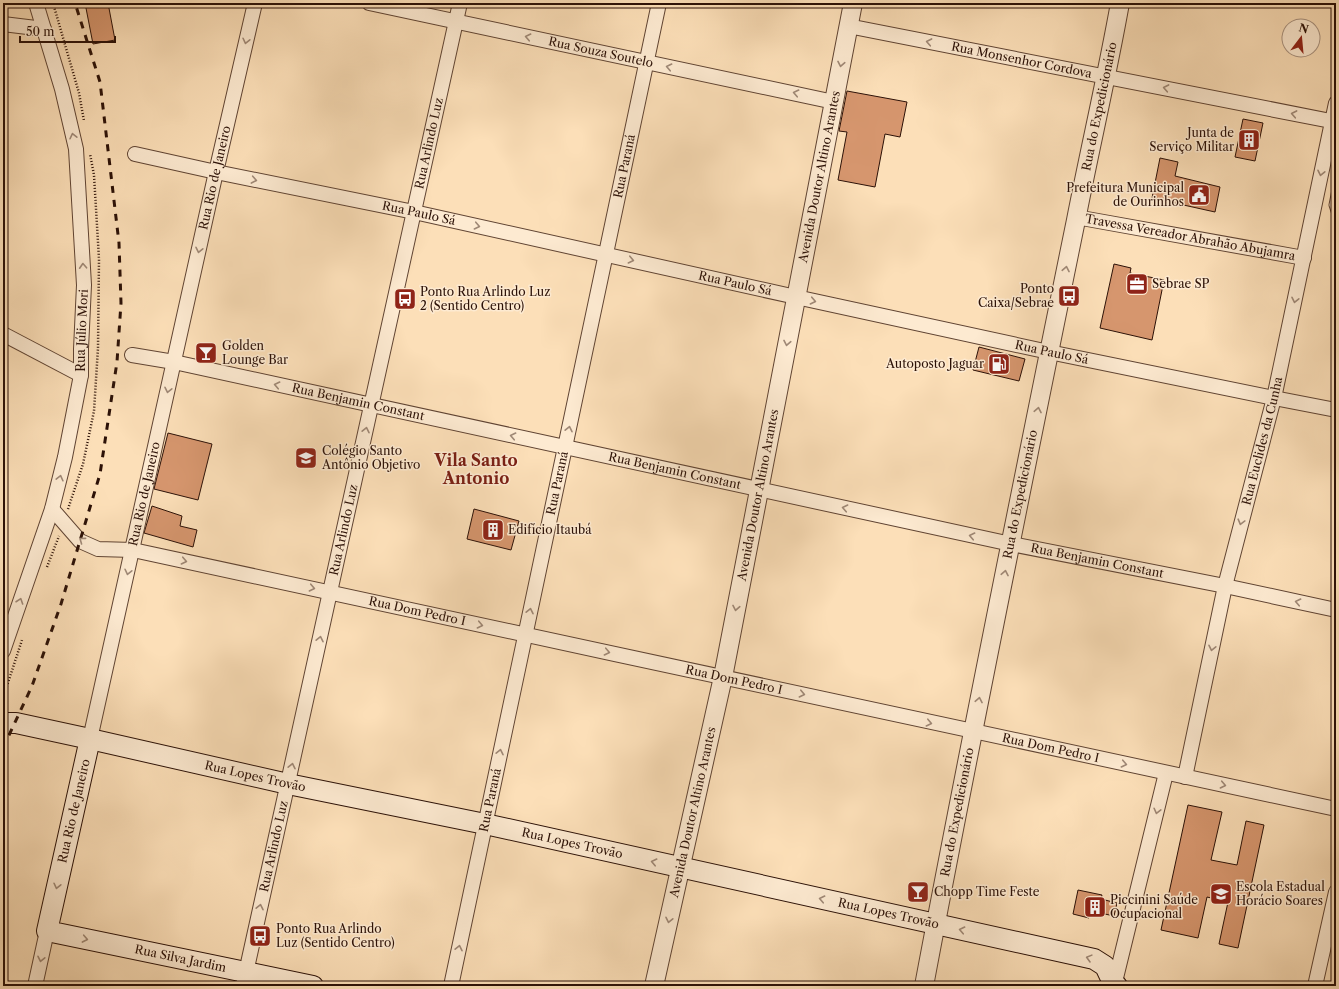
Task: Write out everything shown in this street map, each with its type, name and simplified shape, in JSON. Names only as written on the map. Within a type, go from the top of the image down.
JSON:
[{"type":"main road","name":"Rua Lopes Trovão","points":[[7,720],[288,784],[485,824],[1094,959],[1105,966],[1115,986]]},
{"type":"main road","name":"Rua Rio de Janeiro","points":[[47,931],[90,738]]},
{"type":"main road","name":"Rua Silva Jardim","points":[[47,931],[245,979],[313,986]]},
{"type":"street","name":"Rua Júlio Mori","points":[[3,651],[52,509],[66,457],[81,375],[84,284],[76,148],[62,89],[36,3]]},
{"type":"street","name":"Rua Rio de Janeiro","points":[[90,738],[255,3]]},
{"type":"street","name":"Rua Souza Soutelo","points":[[369,3],[834,102]]},
{"type":"street","name":"Rua Arlindo Luz","points":[[245,979],[460,3]]},
{"type":"street","name":"Rua Paraná","points":[[451,986],[659,3]]},
{"type":"street","name":"Avenida Doutor Altino Arantes","points":[[654,986],[723,677],[853,3]]},
{"type":"street","name":"Rua do Expedicionário","points":[[924,986],[935,924],[1076,217],[1107,77],[1120,3]]},
{"type":"street","points":[[3,24],[44,29]]},
{"type":"street","name":"Rua Monsenhor Cordova","points":[[848,26],[1334,121]]},
{"type":"street","name":"Rua Euclides da Cunha","points":[[1185,777],[1225,586],[1274,398],[1334,121],[1336,103]]},
{"type":"street","name":"Rua Paulo Sá","points":[[135,154],[414,212],[1050,352],[1336,410]]},
{"type":"street","name":"Travessa Vereador Abrahão Abujamra","points":[[1076,217],[1304,258]]},
{"type":"street","points":[[3,334],[81,375]]},
{"type":"street","name":"Rua Benjamin Constant","points":[[132,355],[174,362],[1011,544],[1225,586],[1336,610]]},
{"type":"street","name":"Rua Dom Pedro I","points":[[52,509],[80,541],[98,549],[133,550],[1336,809]]},
{"type":"street","points":[[1115,986],[1166,773]]},
{"type":"street","points":[[1316,986],[1336,892]]},
{"type":"street","name":"Rua Rio de Janeiro","points":[[35,986],[47,931]]},
{"type":"lane","points":[[1336,190],[1334,205],[1336,214]]},
{"type":"building","points":[[85,3],[108,3],[115,40],[93,44]]},
{"type":"building","points":[[847,91],[907,102],[900,137],[885,134],[875,187],[838,180],[847,132],[839,131]]},
{"type":"building","name":"Junta de Serviço Militar","points":[[1243,119],[1263,123],[1255,161],[1235,157]]},
{"type":"building","points":[[1160,158],[1178,162],[1175,176],[1220,187],[1215,212],[1152,198]]},
{"type":"building","points":[[1114,264],[1131,268],[1130,273],[1164,280],[1152,340],[1100,328]]},
{"type":"building","name":"Autoposto Jaguar","points":[[979,347],[1025,359],[1019,381],[973,370]]},
{"type":"building","points":[[168,433],[212,444],[198,500],[154,489]]},
{"type":"building","points":[[152,506],[182,516],[180,526],[197,530],[193,547],[144,533]]},
{"type":"building","name":"Edifício Itaubá","points":[[474,509],[519,521],[511,550],[467,539]]},
{"type":"building","points":[[1188,805],[1222,812],[1211,860],[1237,865],[1246,821],[1264,825],[1238,948],[1219,944],[1228,902],[1207,897],[1198,938],[1161,930]]},
{"type":"building","name":"Piccinini Saúde Ocupacional","points":[[1078,890],[1102,895],[1101,899],[1117,903],[1114,916],[1091,911],[1089,918],[1073,914]]},
{"type":"railway","points":[[3,748],[32,686],[61,604],[100,474],[117,362],[121,303],[119,243],[100,82],[75,3]]},
{"type":"place","name":"Junta de Serviço Militar","points":[[1249,140]]},
{"type":"place","name":"Prefeitura Municipal de Ourinhos","points":[[1199,195]]},
{"type":"place","name":"Sebrae SP","points":[[1137,284]]},
{"type":"place","name":"Ponto Caixa/Sebrae","points":[[1069,296]]},
{"type":"place","name":"Ponto Rua Arlindo Luz 2 (Sentido Centro)","points":[[405,299]]},
{"type":"place","name":"Golden Lounge Bar","points":[[206,353]]},
{"type":"place","name":"Autoposto Jaguar","points":[[999,364]]},
{"type":"place","name":"Colégio Santo Antônio Objetivo","points":[[306,458]]},
{"type":"place","name":"Edifício Itaubá","points":[[493,530]]},
{"type":"place","name":"Chopp Time Feste","points":[[918,892]]},
{"type":"place","name":"Escola Estadual Horácio Soares","points":[[1221,894]]},
{"type":"place","name":"Piccinini Saúde Ocupacional","points":[[1095,907]]},
{"type":"place","name":"Ponto Rua Arlindo Luz (Sentido Centro)","points":[[260,936]]},
{"type":"district","name":"Vila Santo Antonio","points":[[476,469]]}]
